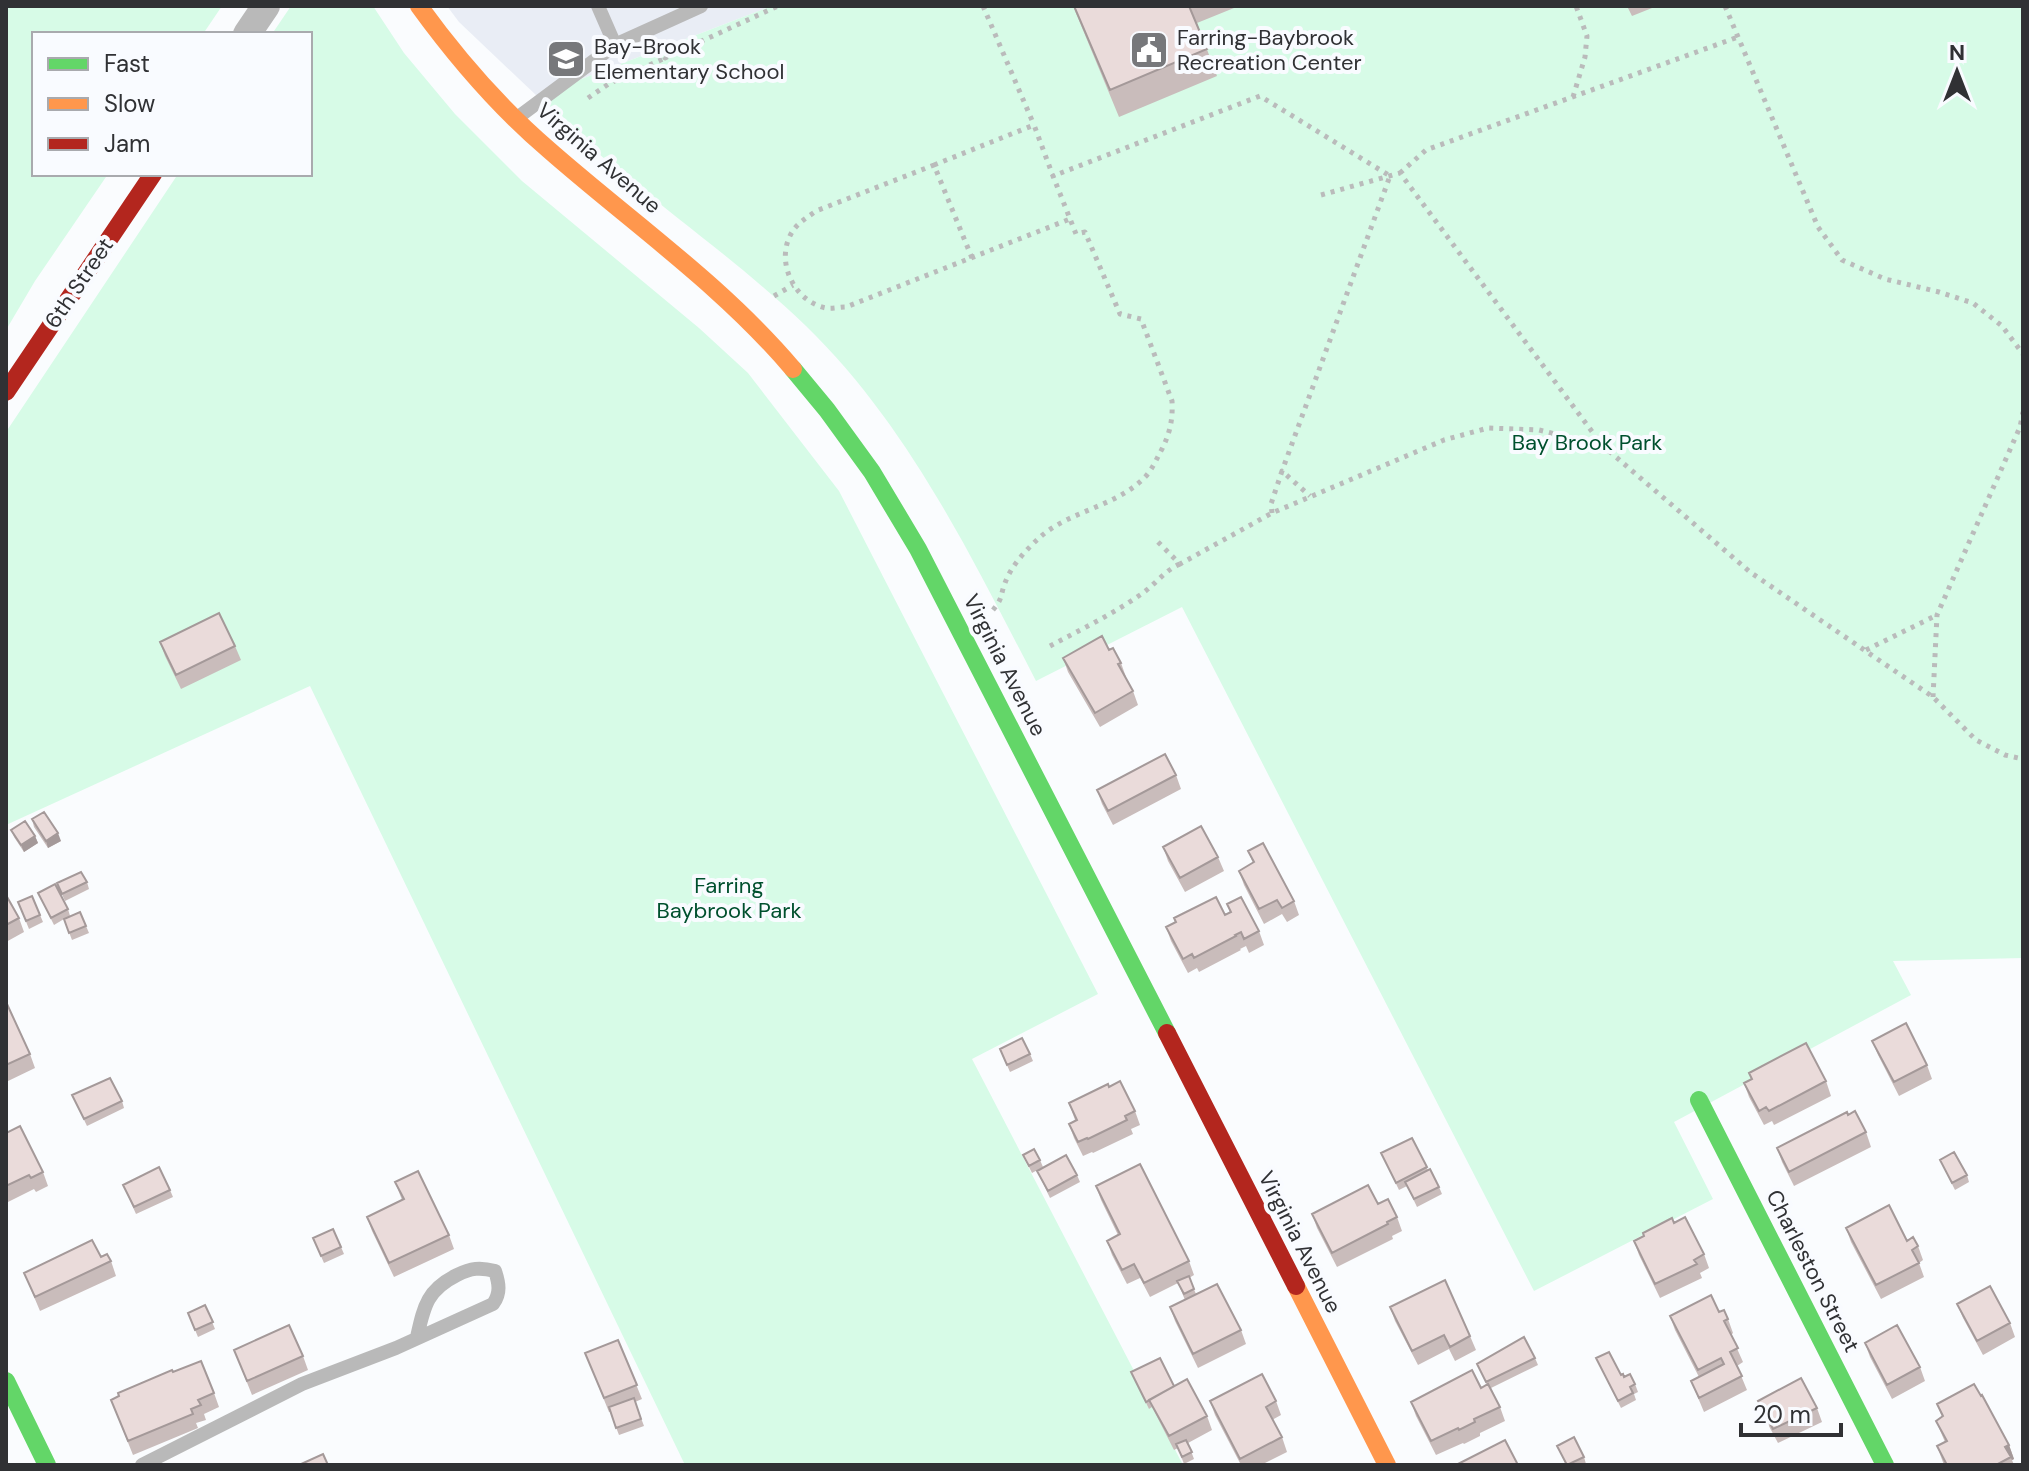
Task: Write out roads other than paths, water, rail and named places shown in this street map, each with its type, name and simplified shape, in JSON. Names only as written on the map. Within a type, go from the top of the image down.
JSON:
[{"type":"street","points":[[248,32],[266,6]]},
{"type":"street","name":"Virginia Avenue","points":[[419,6],[491,93],[546,148],[721,294],[774,347],[827,410],[872,472],[918,549],[971,650],[1387,1465]]},
{"type":"street","name":"6th Street","points":[[6,392],[152,176]]},
{"type":"street","name":"Charleston Street","points":[[1699,1100],[1885,1465]]},
{"type":"street","points":[[6,1381],[47,1465]]},
{"type":"lane","points":[[598,6],[615,45]]},
{"type":"lane","points":[[517,118],[615,45],[676,11],[701,6]]},
{"type":"lane","points":[[142,1465],[302,1384],[396,1348],[493,1304],[500,1285],[495,1271],[481,1267],[468,1269],[443,1282],[430,1295],[417,1337]]},
{"type":"place","name":"Farring-Baybrook Recreation Center","points":[[1149,50]]},
{"type":"place","name":"Bay-Brook Elementary School","points":[[566,59]]},
{"type":"park label","name":"Bay Brook Park","points":[[1587,442]]},
{"type":"park label","name":"Farring Baybrook Park","points":[[729,898]]}]
